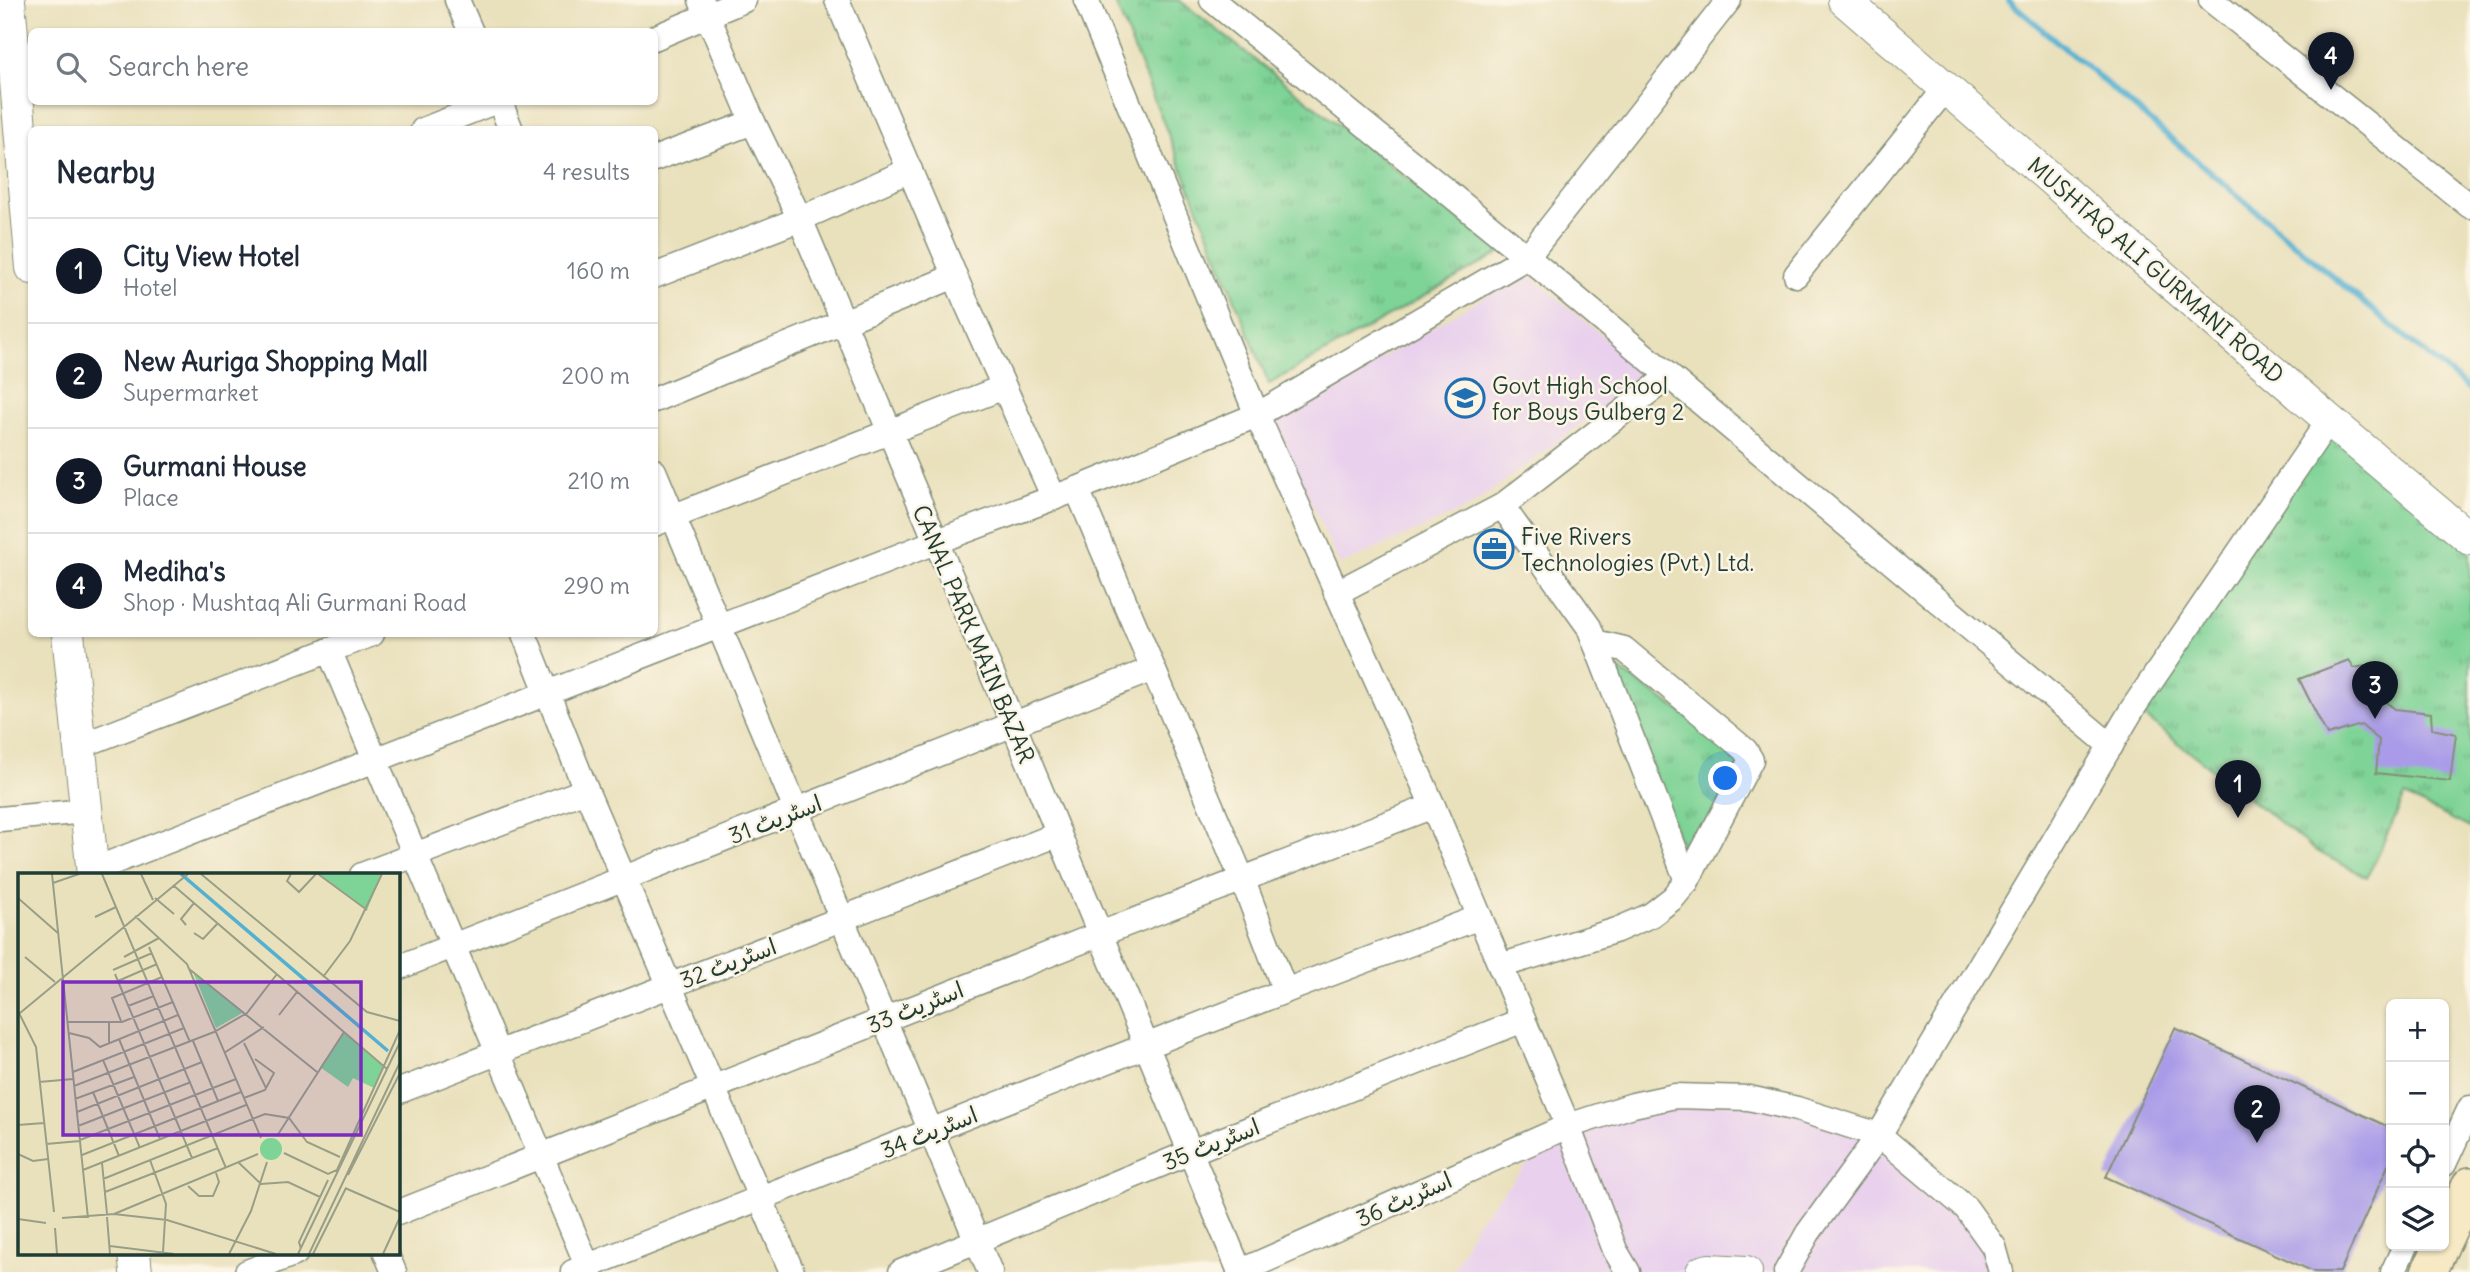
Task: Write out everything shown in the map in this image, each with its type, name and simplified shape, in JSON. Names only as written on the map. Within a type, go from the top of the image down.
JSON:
[{"type":"main road","points":[[2449,1229],[2470,1185]]},
{"type":"main road","points":[[2429,1272],[2439,1251]]},
{"type":"street","points":[[9,0],[28,221]]},
{"type":"street","points":[[457,0],[469,28]]},
{"type":"street","points":[[658,36],[705,8],[744,0]]},
{"type":"street","points":[[837,0],[1054,498]]},
{"type":"street","points":[[1086,0],[1257,415],[1433,806],[1568,1126],[1615,1250],[1628,1272]]},
{"type":"street","points":[[1212,0],[1527,257],[2111,746]]},
{"type":"street","points":[[68,637],[93,872],[934,542],[1077,489],[1257,415],[1527,257],[1729,0]]},
{"type":"street","name":"MUSHTAQ ALI GURMANI ROAD","points":[[1844,0],[2470,539]]},
{"type":"street","points":[[2211,0],[2470,206]]},
{"type":"street","name":"CANAL PARK MAIN BAZAR","points":[[705,8],[753,122],[800,219],[1240,1272]]},
{"type":"street","points":[[1796,275],[1946,88]]},
{"type":"street","points":[[433,126],[486,105]]},
{"type":"street","points":[[501,105],[509,126]]},
{"type":"street","points":[[658,158],[753,122]]},
{"type":"street","points":[[658,274],[800,219],[909,170]]},
{"type":"street","points":[[658,398],[955,276]]},
{"type":"street","points":[[1336,593],[1502,506],[1669,376]]},
{"type":"street","points":[[664,520],[1004,387]]},
{"type":"street","points":[[1786,1272],[1808,1234],[1880,1135],[2133,708],[2329,420]]},
{"type":"street","points":[[1077,489],[1243,881],[1285,991]]},
{"type":"street","points":[[658,491],[664,520],[719,626],[990,1272]]},
{"type":"street","points":[[1502,506],[1582,615],[1687,881]]},
{"type":"street","points":[[80,746],[364,637]]},
{"type":"street","points":[[525,637],[586,790],[792,1272]]},
{"type":"street","points":[[1500,966],[1617,930],[1651,915],[1673,898],[1687,881],[1751,760],[1745,750],[1634,657],[1616,646],[1596,645]]},
{"type":"street","points":[[329,650],[541,1156],[584,1270]]},
{"type":"street","name":"اسٹریٹ 31","points":[[399,967],[1153,669]]},
{"type":"street","points":[[367,873],[586,790]]},
{"type":"street","name":"اسٹریٹ 33","points":[[399,1212],[1100,934],[1433,806]]},
{"type":"street","points":[[0,819],[86,811]]},
{"type":"street","name":"اسٹریٹ 32","points":[[399,1091],[1059,834]]},
{"type":"street","name":"اسٹریٹ 34","points":[[584,1270],[1285,991],[1480,917]]},
{"type":"street","name":"اسٹریٹ 35","points":[[901,1272],[1191,1152],[1523,1020]]},
{"type":"street","name":"اسٹریٹ 36","points":[[1240,1272],[1568,1126],[1633,1105],[1675,1096],[1749,1098],[1797,1109],[1880,1135]]},
{"type":"street","points":[[2449,1153],[2470,1108]]},
{"type":"street","points":[[1880,1135],[1966,1208],[1994,1247],[2001,1272]]},
{"type":"street","points":[[2393,1272],[2403,1251]]},
{"type":"street","points":[[134,1254],[136,1272]]},
{"type":"street","points":[[247,1272],[293,1254]]},
{"type":"street","points":[[386,1254],[394,1272]]},
{"type":"street","points":[[1702,1272],[1746,1272]]},
{"type":"shaded area","name":"Govt High School for Boys Gulberg 2","points":[[1526,272],[1648,374],[1470,507],[1340,565],[1274,422]]},
{"type":"shaded area","points":[[1768,1091],[1923,1159],[2003,1272],[1453,1272],[1474,1225],[1530,1161],[1602,1116]]},
{"type":"green space","points":[[1114,0],[1179,0],[1501,252],[1269,384]]},
{"type":"green space","points":[[2329,420],[2470,539],[2470,828],[2405,796],[2367,877],[2316,851],[2134,708]]},
{"type":"green space","points":[[1615,667],[1737,750],[1743,760],[1686,859]]},
{"type":"building","points":[[2349,660],[2354,668],[2366,666],[2381,698],[2395,709],[2431,713],[2432,729],[2456,734],[2450,781],[2376,773],[2379,740],[2361,725],[2327,735],[2299,679]]},
{"type":"building","points":[[2175,1028],[2386,1126],[2386,1170],[2340,1272],[2314,1272],[2106,1177]]},
{"type":"waterway","points":[[2008,0],[2470,390]]},
{"type":"place","name":"Mediha's","points":[[2331,90]]},
{"type":"place","name":"Govt High School for Boys Gulberg 2","points":[[1465,398]]},
{"type":"place","name":"Five Rivers Technologies (Pvt.) Ltd.","points":[[1494,549]]},
{"type":"place","name":"Gurmani House","points":[[2375,719]]},
{"type":"place","name":"City View Hotel","points":[[2238,818]]},
{"type":"place","name":"New Auriga Shopping Mall","points":[[2257,1143]]}]
